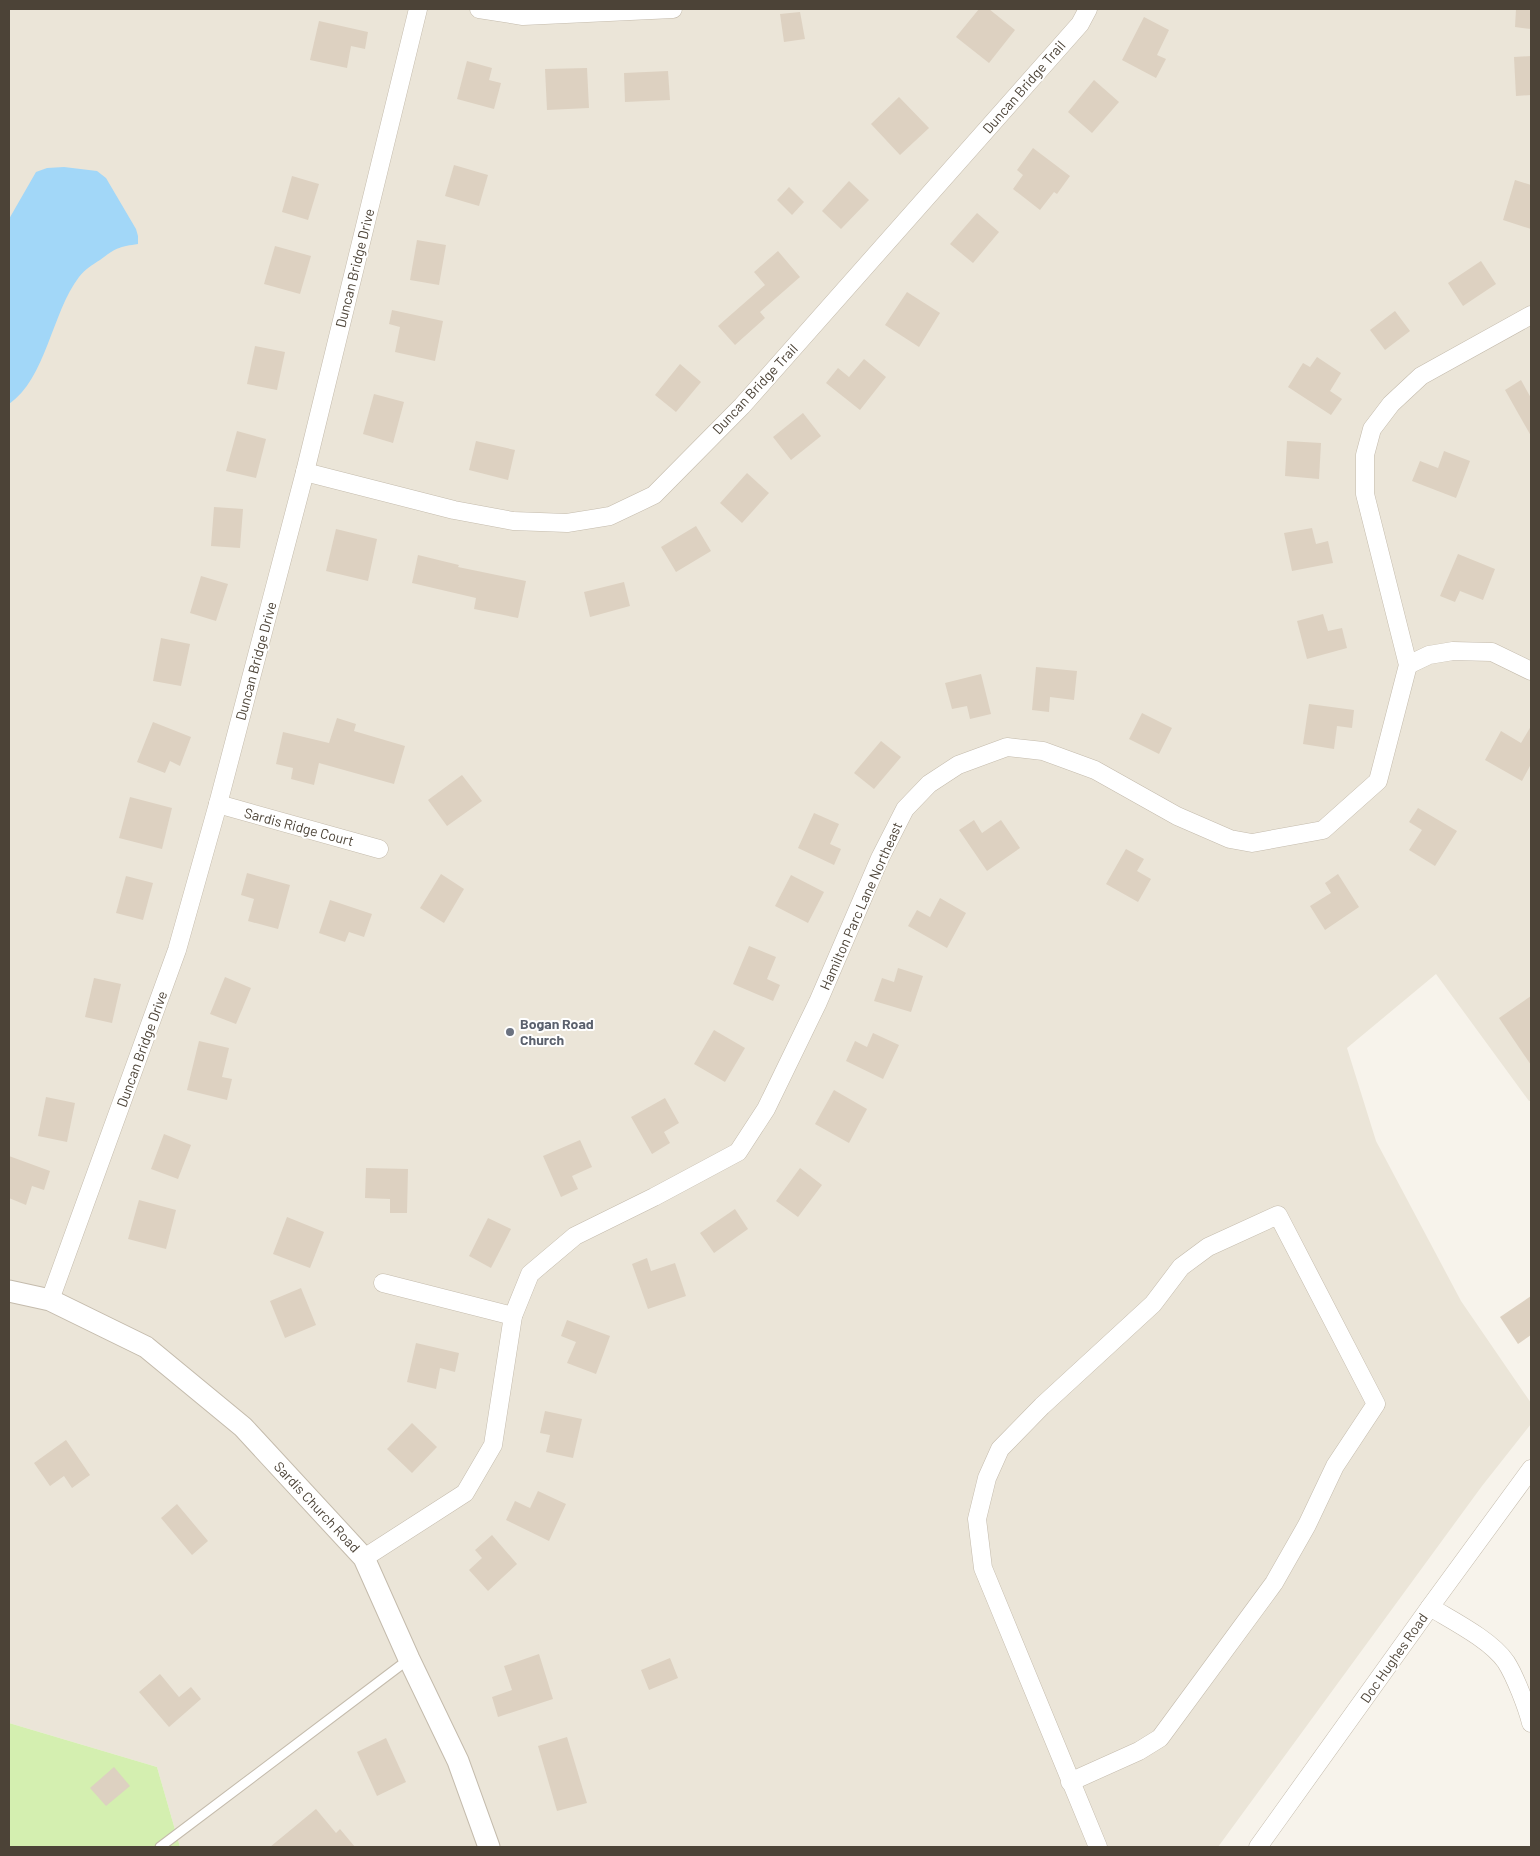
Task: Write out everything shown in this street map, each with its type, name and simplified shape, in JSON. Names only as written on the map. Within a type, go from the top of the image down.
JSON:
[{"type":"street","name":"Duncan Bridge Drive","points":[[50,1300],[178,950],[305,472],[418,9]]},
{"type":"street","points":[[479,9],[523,16],[672,9]]},
{"type":"street","name":"Duncan Bridge Trail","points":[[305,472],[454,510],[513,521],[567,523],[610,516],[654,495],[742,406],[1080,24],[1088,9]]},
{"type":"street","name":"Hamilton Parc Lane Northeast","points":[[364,1558],[464,1493],[493,1445],[512,1316],[530,1274],[575,1236],[654,1197],[738,1152],[766,1109],[818,1002],[880,858],[906,809],[929,784],[958,765],[1008,747],[1043,751],[1095,770],[1177,816],[1230,839],[1252,842],[1323,830],[1378,781],[1408,665],[1365,494],[1365,455],[1372,429],[1391,404],[1421,376],[1531,315]]},
{"type":"street","points":[[1408,665],[1428,655],[1453,651],[1492,652],[1531,671]]},
{"type":"street","name":"Sardis Ridge Court","points":[[218,804],[379,849]]},
{"type":"street","points":[[1070,1782],[1139,1751],[1160,1738],[1274,1583],[1307,1525],[1334,1466],[1376,1404],[1278,1215],[1208,1247],[1181,1267],[1153,1304],[1042,1406],[1000,1449],[987,1478],[977,1520],[983,1568],[1070,1782],[1098,1847]]},
{"type":"street","points":[[383,1283],[512,1316]]},
{"type":"street","name":"Sardis Church Road","points":[[9,1291],[50,1300],[146,1346],[244,1427],[364,1558],[409,1659],[458,1761],[489,1847]]},
{"type":"street","name":"Doc Hughes Road","points":[[1258,1847],[1531,1470]]},
{"type":"street","points":[[1430,1607],[1480,1637],[1506,1662],[1528,1708],[1531,1724]]},
{"type":"lane","points":[[160,1847],[409,1659]]},
{"type":"shaded area","points":[[9,9],[1531,9],[1531,1101],[1529,1101],[1436,974],[1347,1048],[1376,1141],[1461,1301],[1531,1403],[1531,1424],[1482,1486],[1218,1847],[180,1847],[157,1767],[9,1723]]},
{"type":"green space","points":[[9,1723],[157,1767],[180,1847],[9,1847]]},
{"type":"water","points":[[64,167],[97,171],[106,178],[136,229],[138,244],[114,250],[89,267],[79,277],[62,308],[32,379],[22,393],[9,404],[9,219],[36,172],[47,168]]},
{"type":"building","points":[[979,9],[989,9],[1015,30],[989,63],[956,37]]},
{"type":"building","points":[[1516,9],[1531,9],[1531,29],[1515,27]]},
{"type":"building","points":[[800,12],[805,39],[784,42],[780,14]]},
{"type":"building","points":[[1144,17],[1169,30],[1157,55],[1166,59],[1156,78],[1122,60]]},
{"type":"building","points":[[319,21],[368,32],[365,49],[351,46],[347,68],[310,60]]},
{"type":"building","points":[[1531,56],[1531,95],[1516,96],[1514,57]]},
{"type":"building","points":[[467,61],[492,68],[489,80],[501,83],[494,109],[457,99]]},
{"type":"building","points":[[587,68],[589,108],[547,110],[545,69]]},
{"type":"building","points":[[668,71],[670,100],[625,102],[624,73]]},
{"type":"building","points":[[1094,80],[1119,102],[1092,133],[1068,112]]},
{"type":"building","points":[[899,97],[929,128],[900,155],[871,124]]},
{"type":"building","points":[[1033,148],[1070,176],[1057,194],[1054,192],[1040,210],[1013,189],[1023,175],[1017,170]]},
{"type":"building","points":[[454,165],[488,175],[479,206],[445,196]]},
{"type":"building","points":[[292,176],[319,184],[308,220],[282,212]]},
{"type":"building","points":[[1515,180],[1531,185],[1531,229],[1503,220]]},
{"type":"building","points":[[849,181],[869,200],[841,229],[822,211]]},
{"type":"building","points":[[789,187],[804,202],[792,215],[777,200]]},
{"type":"building","points":[[977,213],[999,232],[973,263],[950,244]]},
{"type":"building","points":[[417,240],[446,245],[439,285],[410,280]]},
{"type":"building","points":[[275,246],[311,256],[300,294],[264,284]]},
{"type":"building","points":[[778,251],[800,277],[760,312],[765,318],[735,345],[718,326],[765,285],[754,272]]},
{"type":"building","points":[[1481,261],[1496,284],[1463,306],[1448,283]]},
{"type":"building","points":[[907,292],[940,313],[919,347],[885,325]]},
{"type":"building","points":[[392,310],[443,321],[435,361],[395,352],[400,327],[389,324]]},
{"type":"building","points":[[1395,311],[1410,331],[1385,350],[1370,330]]},
{"type":"building","points":[[255,346],[285,352],[277,390],[247,384]]},
{"type":"building","points":[[1317,357],[1341,373],[1330,391],[1342,399],[1331,415],[1288,387],[1303,363],[1310,367]]},
{"type":"building","points":[[864,359],[886,377],[860,410],[826,383],[838,368],[849,377]]},
{"type":"building","points":[[680,364],[701,382],[676,412],[655,395]]},
{"type":"building","points":[[1521,380],[1531,398],[1531,436],[1505,390]]},
{"type":"building","points":[[374,394],[404,402],[393,443],[363,434]]},
{"type":"building","points":[[803,413],[821,436],[791,460],[773,437]]},
{"type":"building","points":[[237,431],[266,439],[256,478],[226,471]]},
{"type":"building","points":[[476,441],[515,450],[508,480],[469,470]]},
{"type":"building","points":[[1287,441],[1321,443],[1319,479],[1285,476]]},
{"type":"building","points":[[1444,451],[1470,461],[1456,498],[1412,481],[1420,461],[1438,468]]},
{"type":"building","points":[[747,473],[769,493],[742,523],[720,503]]},
{"type":"building","points":[[214,507],[243,509],[240,548],[211,546]]},
{"type":"building","points":[[696,526],[711,551],[676,572],[661,547]]},
{"type":"building","points":[[1312,528],[1316,544],[1328,541],[1333,563],[1292,571],[1284,533]]},
{"type":"building","points":[[336,529],[377,539],[368,581],[326,571]]},
{"type":"building","points":[[1458,554],[1495,569],[1483,600],[1460,591],[1455,602],[1440,596]]},
{"type":"building","points":[[418,555],[459,565],[458,567],[526,581],[518,618],[474,609],[476,598],[412,583]]},
{"type":"building","points":[[201,576],[228,584],[216,621],[190,613]]},
{"type":"building","points":[[624,582],[630,606],[590,617],[584,592]]},
{"type":"building","points":[[1323,614],[1328,631],[1342,628],[1347,648],[1307,659],[1297,621]]},
{"type":"building","points":[[161,638],[190,644],[181,686],[153,681]]},
{"type":"building","points":[[1036,667],[1077,671],[1074,700],[1050,697],[1049,712],[1032,710]]},
{"type":"building","points":[[981,674],[991,714],[970,719],[967,706],[952,709],[945,683]]},
{"type":"building","points":[[1309,704],[1354,710],[1352,728],[1337,726],[1334,749],[1303,744]]},
{"type":"building","points":[[1142,713],[1172,728],[1159,754],[1129,739]]},
{"type":"building","points":[[337,718],[356,724],[354,731],[405,746],[394,784],[319,763],[314,785],[291,779],[293,768],[276,764],[283,732],[329,743]]},
{"type":"building","points":[[153,722],[191,737],[180,766],[170,761],[165,773],[137,762]]},
{"type":"building","points":[[1531,726],[1531,764],[1522,781],[1485,760],[1501,731],[1521,743]]},
{"type":"building","points":[[881,741],[901,757],[874,789],[854,773]]},
{"type":"building","points":[[462,775],[482,801],[447,826],[428,800]]},
{"type":"building","points":[[130,797],[172,808],[162,849],[119,838]]},
{"type":"building","points":[[1418,808],[1457,831],[1435,866],[1409,850],[1422,830],[1409,822]]},
{"type":"building","points":[[814,813],[839,824],[830,844],[841,849],[834,865],[798,848]]},
{"type":"building","points":[[974,820],[982,833],[1001,820],[1020,848],[987,871],[959,830]]},
{"type":"building","points":[[1126,849],[1144,859],[1137,871],[1151,879],[1138,902],[1106,884]]},
{"type":"building","points":[[247,873],[290,885],[278,929],[248,921],[254,899],[241,895]]},
{"type":"building","points":[[441,874],[464,889],[444,923],[420,908]]},
{"type":"building","points":[[1338,874],[1359,907],[1325,930],[1310,906],[1331,893],[1325,883]]},
{"type":"building","points":[[791,875],[824,892],[808,923],[775,906]]},
{"type":"building","points":[[126,876],[153,883],[143,920],[116,913]]},
{"type":"building","points":[[940,898],[966,913],[947,948],[908,926],[917,910],[930,917]]},
{"type":"building","points":[[330,900],[372,914],[364,937],[349,932],[345,942],[319,933]]},
{"type":"building","points":[[749,946],[776,957],[767,979],[780,985],[773,1001],[733,984]]},
{"type":"building","points":[[898,968],[923,976],[911,1012],[874,1001],[882,978],[894,982]]},
{"type":"building","points":[[225,977],[251,988],[236,1024],[210,1014]]},
{"type":"building","points":[[94,978],[121,984],[112,1023],[85,1017]]},
{"type":"building","points":[[1531,996],[1531,1065],[1499,1018]]},
{"type":"building","points":[[714,1030],[745,1048],[725,1082],[694,1064]]},
{"type":"building","points":[[873,1033],[899,1045],[883,1079],[846,1061],[855,1041],[867,1047]]},
{"type":"building","points":[[199,1041],[229,1048],[222,1077],[232,1079],[227,1100],[187,1090]]},
{"type":"building","points":[[834,1090],[867,1109],[849,1143],[815,1124]]},
{"type":"building","points":[[46,1097],[75,1103],[67,1142],[38,1136]]},
{"type":"building","points":[[665,1098],[679,1123],[664,1132],[670,1143],[652,1154],[631,1117]]},
{"type":"building","points":[[164,1134],[191,1145],[178,1179],[151,1169]]},
{"type":"building","points":[[580,1140],[592,1167],[572,1176],[578,1189],[561,1197],[543,1156]]},
{"type":"building","points":[[9,1156],[50,1171],[44,1190],[32,1186],[26,1205],[9,1198]]},
{"type":"building","points":[[366,1168],[408,1169],[407,1213],[390,1213],[390,1199],[365,1198]]},
{"type":"building","points":[[800,1168],[822,1185],[798,1217],[776,1201]]},
{"type":"building","points":[[139,1200],[176,1210],[166,1249],[128,1239]]},
{"type":"building","points":[[735,1209],[748,1229],[714,1253],[700,1233]]},
{"type":"building","points":[[287,1217],[324,1232],[310,1268],[273,1254]]},
{"type":"building","points":[[488,1218],[511,1229],[491,1268],[469,1256]]},
{"type":"building","points":[[647,1258],[651,1271],[675,1263],[686,1296],[648,1309],[632,1264]]},
{"type":"building","points":[[301,1288],[316,1325],[285,1338],[270,1301]]},
{"type":"building","points":[[1531,1296],[1531,1335],[1518,1344],[1500,1317]]},
{"type":"building","points":[[567,1320],[610,1336],[596,1374],[567,1363],[576,1342],[561,1336]]},
{"type":"building","points":[[416,1343],[459,1353],[455,1372],[440,1368],[436,1389],[407,1382]]},
{"type":"building","points":[[545,1411],[582,1419],[573,1458],[546,1452],[550,1435],[540,1433]]},
{"type":"building","points":[[412,1423],[437,1447],[412,1473],[387,1449]]},
{"type":"building","points":[[66,1440],[90,1475],[72,1488],[64,1476],[50,1486],[34,1463]]},
{"type":"building","points":[[538,1491],[566,1504],[549,1541],[506,1520],[515,1501],[530,1508]]},
{"type":"building","points":[[177,1504],[208,1541],[192,1555],[161,1518]]},
{"type":"building","points":[[492,1535],[517,1564],[488,1591],[469,1570],[482,1558],[475,1550]]},
{"type":"building","points":[[539,1654],[553,1699],[498,1717],[492,1697],[512,1690],[504,1666]]},
{"type":"building","points":[[670,1658],[678,1678],[649,1690],[641,1670]]},
{"type":"building","points":[[160,1674],[179,1697],[191,1687],[201,1699],[169,1727],[139,1692]]},
{"type":"building","points":[[567,1737],[587,1803],[557,1811],[538,1746]]},
{"type":"building","points":[[386,1738],[406,1782],[377,1796],[357,1752]]},
{"type":"building","points":[[114,1767],[130,1786],[106,1806],[90,1788]]},
{"type":"building","points":[[316,1809],[336,1833],[340,1829],[355,1847],[270,1847]]},
{"type":"place","name":"Bogan Road Church","points":[[510,1032]]}]
